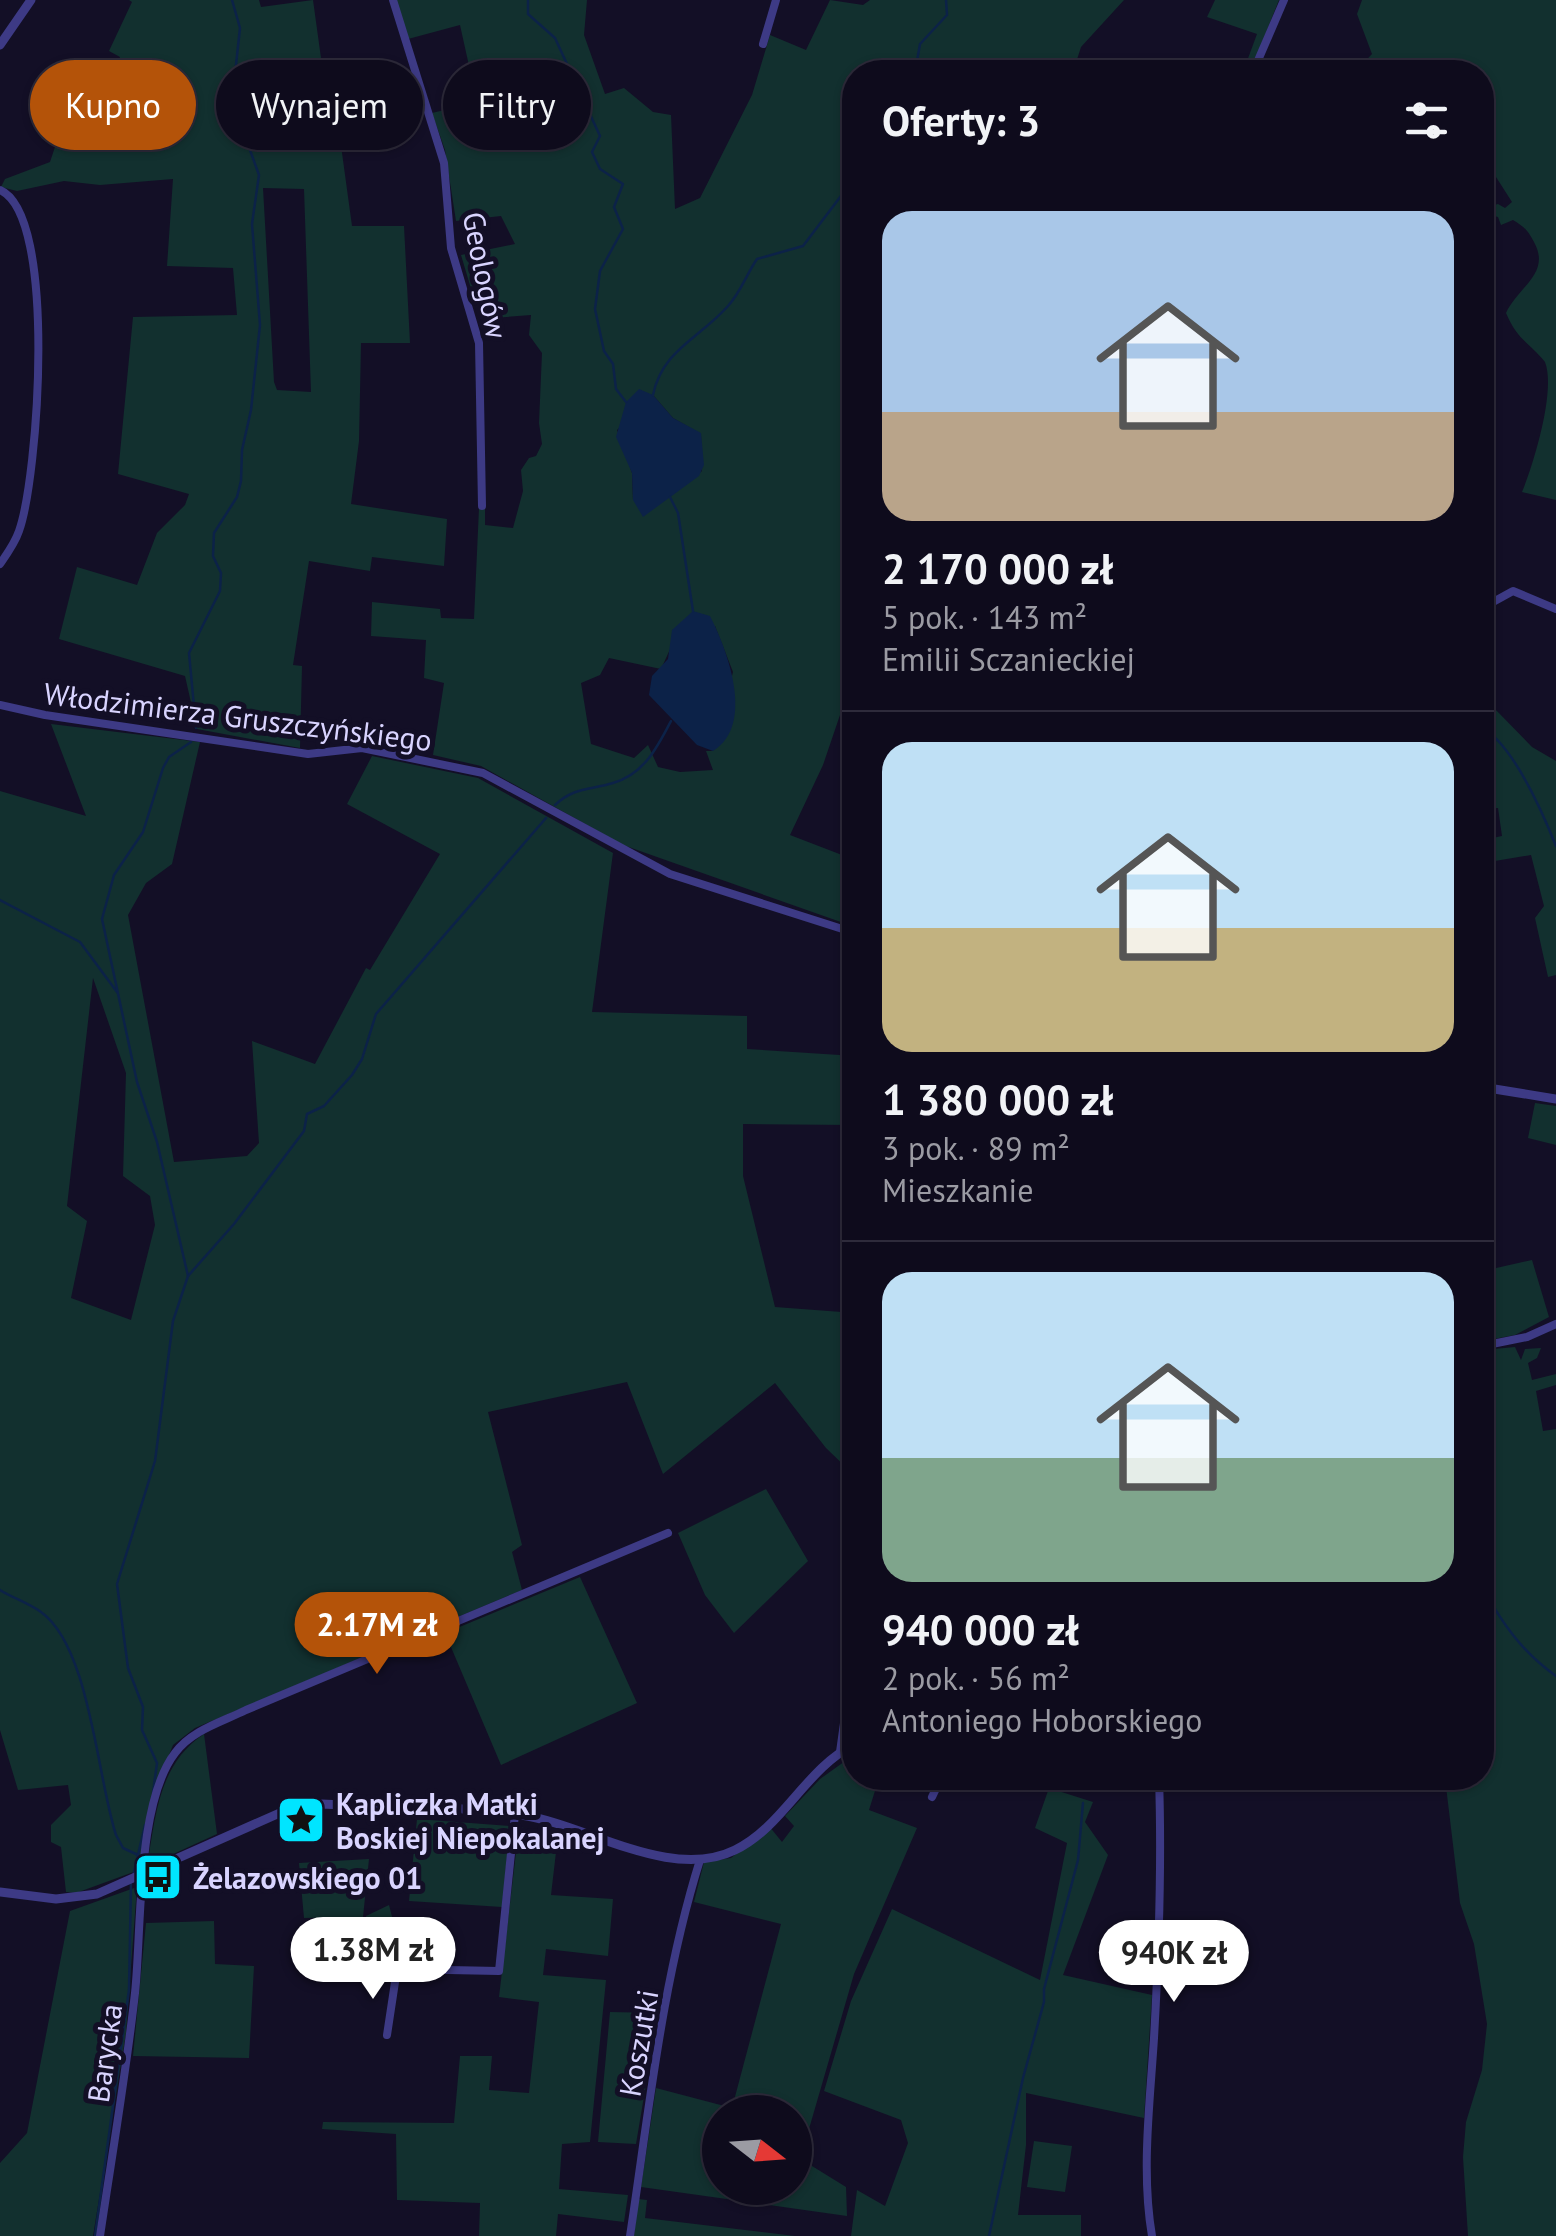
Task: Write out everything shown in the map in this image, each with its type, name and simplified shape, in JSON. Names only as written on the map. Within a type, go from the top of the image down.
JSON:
[{"type":"street","points":[[0,44],[31,0]]},
{"type":"street","name":"Geologów","points":[[394,0],[444,162],[451,248],[469,298],[479,343],[482,506]]},
{"type":"street","points":[[763,44],[776,0]]},
{"type":"street","points":[[1258,60],[1284,0]]},
{"type":"street","points":[[0,190],[12,195],[18,205],[32,260],[40,330],[28,498],[19,534],[0,564]]},
{"type":"street","points":[[1494,601],[1514,591],[1556,609]]},
{"type":"street","name":"Włodzimierza Gruszczyńskiego","points":[[0,705],[45,716],[308,754],[362,748],[483,773],[670,874],[842,929]]},
{"type":"street","points":[[1494,1090],[1556,1099]]},
{"type":"street","points":[[1494,1344],[1527,1337],[1556,1324]]},
{"type":"street","name":"Barycka","points":[[100,2236],[131,2029],[141,1876],[155,1802],[174,1753],[197,1732],[668,1533]]},
{"type":"street","points":[[0,1892],[72,1899],[141,1876],[291,1808],[322,1804],[515,1814],[570,1826],[625,1848],[700,1860],[745,1844],[840,1752],[842,1738]]},
{"type":"street","points":[[932,1798],[936,1790]]},
{"type":"street","points":[[1152,2236],[1146,2204],[1146,2148],[1162,1885],[1159,1790]]},
{"type":"street","points":[[387,2035],[396,1969],[498,1971],[515,1814]]},
{"type":"street","name":"Koszutki","points":[[630,2236],[656,2062],[687,1902],[700,1860]]},
{"type":"green space","points":[[129,0],[259,0],[261,7],[313,0],[321,60],[216,60],[216,150],[342,150],[352,226],[404,226],[410,343],[361,343],[359,441],[351,504],[447,519],[444,566],[372,557],[370,571],[309,561],[293,665],[302,666],[300,748],[197,729],[185,676],[59,639],[77,567],[137,585],[157,533],[185,505],[189,494],[118,474],[133,317],[237,315],[233,268],[167,266],[173,179],[100,185],[64,181],[17,191],[1,187],[5,179],[50,162],[54,150],[196,150],[196,60],[119,60],[109,51],[132,2]],"holes":[[[263,188],[304,189],[311,392],[277,390],[274,382]]]},
{"type":"green space","points":[[396,0],[587,0],[584,35],[605,94],[624,88],[653,112],[671,115],[675,209],[700,198],[752,95],[770,35],[806,50],[830,0],[863,5],[870,0],[1124,0],[1081,47],[1077,60],[842,60],[842,709],[823,765],[790,835],[842,855],[842,922],[623,845],[481,766],[433,755],[444,683],[424,678],[426,640],[371,636],[372,602],[440,609],[441,618],[474,619],[479,508],[485,509],[485,525],[513,528],[523,491],[521,470],[542,444],[542,353],[529,335],[531,315],[480,319],[461,255],[515,244],[501,216],[456,221],[445,150],[591,150],[591,60],[468,60],[460,25],[408,39]],"holes":[[[653,395],[673,418],[701,434],[702,471],[683,486],[633,500],[632,473],[617,430]],[[715,626],[733,672],[713,751],[706,751],[713,770],[680,772],[658,767],[648,745],[634,758],[591,744],[581,683],[600,675],[609,658],[661,669],[672,645],[672,630]]]},
{"type":"green space","points":[[1215,0],[1279,0],[1255,60],[1247,60],[1257,34],[1207,17]]},
{"type":"green space","points":[[1362,0],[1556,0],[1556,500],[1522,492],[1542,427],[1548,374],[1545,362],[1519,335],[1506,313],[1536,272],[1539,255],[1521,225],[1513,220],[1501,225],[1494,216],[1494,205],[1505,208],[1512,202],[1494,177],[1494,60],[1366,60],[1372,54],[1357,14]]},
{"type":"green space","points":[[443,110],[443,144],[432,113]]},
{"type":"green space","points":[[1494,709],[1532,747],[1556,761],[1556,975],[1548,977],[1535,918],[1544,906],[1531,855],[1494,861],[1494,838],[1502,836],[1498,808],[1494,808]]},
{"type":"green space","points":[[51,724],[200,742],[172,864],[146,883],[128,915],[174,1162],[247,1156],[259,1143],[252,1041],[315,1064],[366,968],[370,970],[440,854],[347,804],[372,756],[478,778],[613,853],[592,1012],[747,1016],[747,1049],[842,1055],[842,1125],[743,1124],[743,1176],[775,1307],[842,1312],[842,1463],[775,1383],[663,1474],[627,1382],[488,1412],[522,1545],[512,1552],[522,1590],[195,1728],[173,1745],[161,1775],[139,1870],[76,1893],[66,1892],[61,1847],[51,1842],[51,1825],[71,1805],[68,1785],[18,1790],[0,1730],[0,791],[86,816]],"holes":[[[93,978],[126,1073],[123,1176],[150,1196],[155,1225],[131,1320],[71,1298],[87,1221],[67,1206]]]},
{"type":"green space","points":[[1535,1103],[1556,1106],[1556,1145],[1528,1138]]},
{"type":"green space","points":[[1532,1260],[1549,1317],[1515,1335],[1494,1339],[1494,1269]]},
{"type":"green space","points":[[1515,1347],[1521,1360],[1525,1349],[1541,1348],[1537,1358],[1528,1363],[1532,1380],[1556,1374],[1556,1385],[1536,1391],[1543,1431],[1556,1429],[1556,2236],[1468,2236],[1463,2157],[1466,2122],[1482,2070],[1487,2024],[1474,1944],[1460,1903],[1446,1790],[1494,1790],[1494,1349]]},
{"type":"green space","points":[[766,1489],[808,1561],[734,1633],[705,1595],[678,1533]]},
{"type":"green space","points":[[580,1577],[637,1703],[501,1765],[445,1633]]},
{"type":"green space","points":[[204,1734],[217,1834],[147,1866],[168,1776],[189,1746]]},
{"type":"green space","points":[[842,1763],[842,1790],[875,1790],[869,1810],[917,1828],[854,1974],[812,2119],[812,2095],[735,2095],[781,1924],[694,1902],[704,1862],[731,1858],[769,1826],[782,1842],[794,1826],[785,1816],[820,1779]]},
{"type":"green space","points":[[1048,1790],[1093,1802],[1085,1822],[1108,1855],[1063,1975],[1152,1995],[1144,2118],[1026,2093],[1026,2145],[1018,2215],[1081,2215],[1081,2236],[851,2236],[857,2190],[885,2206],[908,2143],[901,2120],[824,2091],[851,2001],[892,1909],[1040,1980],[1067,1843],[1035,1828]]},
{"type":"green space","points":[[417,1819],[510,1826],[502,1907],[409,1901]]},
{"type":"green space","points":[[519,1827],[558,1835],[551,1895],[613,1899],[608,1956],[546,1949],[543,1975],[606,1980],[590,2142],[562,2144],[559,2189],[628,2195],[624,2222],[558,2214],[556,2236],[479,2236],[480,2203],[397,2200],[396,2134],[322,2129],[323,2122],[454,2123],[460,2056],[492,2056],[489,2090],[529,2093],[539,2002],[499,1997]]},
{"type":"green space","points":[[369,1859],[363,1917],[304,1918],[299,1863]]},
{"type":"green space","points":[[137,1887],[126,2033],[93,2236],[0,2236],[0,2163],[27,2133],[70,1911]]},
{"type":"green space","points":[[389,1905],[402,1955],[378,1961],[366,1916]]},
{"type":"green space","points":[[214,1921],[215,1964],[254,1966],[249,2058],[133,2056],[146,1923]]},
{"type":"green space","points":[[610,2012],[658,2013],[636,2144],[598,2142]]},
{"type":"green space","points":[[656,2088],[702,2100],[702,2196],[641,2187]]},
{"type":"green space","points":[[1034,2141],[1072,2146],[1065,2192],[1027,2187]]},
{"type":"green space","points":[[812,2166],[846,2187],[847,2216],[769,2205],[812,2205]]},
{"type":"green space","points":[[638,2199],[647,2200],[645,2218],[795,2236],[634,2236]]},
{"type":"water","points":[[639,389],[653,395],[673,418],[701,433],[704,465],[699,476],[643,517],[633,500],[632,473],[616,437],[626,402]]},
{"type":"water","points":[[693,611],[710,616],[724,647],[734,686],[733,724],[726,739],[713,751],[697,745],[649,695],[652,676],[668,659],[672,630]]},
{"type":"waterway","points":[[196,728],[189,653],[220,591],[221,573],[213,556],[214,533],[237,497],[241,481],[260,325],[252,224],[259,175],[246,139],[234,83],[240,28],[232,0]]},
{"type":"waterway","points":[[528,0],[528,14],[555,38],[600,136],[592,152],[600,169],[623,184],[614,207],[623,229],[600,271],[595,309],[604,351],[613,364],[616,389],[626,402]]},
{"type":"waterway","points":[[917,60],[920,44],[947,15],[946,0]]},
{"type":"waterway","points":[[653,395],[673,356],[728,306],[757,259],[803,246],[842,195]]},
{"type":"waterway","points":[[670,497],[678,513],[693,611]]},
{"type":"waterway","points":[[555,805],[576,792],[613,783],[633,773],[655,750],[671,721]]},
{"type":"waterway","points":[[1494,736],[1516,764],[1556,846]]},
{"type":"waterway","points":[[188,1276],[157,1142],[137,1082],[102,919],[114,875],[143,832],[163,768],[169,757],[191,742]]},
{"type":"waterway","points":[[153,1793],[157,1763],[142,1730],[143,1707],[128,1668],[117,1584],[155,1461],[173,1321],[188,1276],[234,1224],[304,1131],[307,1114],[324,1106],[352,1075],[362,1059],[376,1014],[546,818]]},
{"type":"waterway","points":[[0,900],[80,942],[117,992]]},
{"type":"waterway","points":[[0,1590],[41,1612],[58,1629],[71,1653],[90,1715],[116,1835],[123,1848],[138,1855]]},
{"type":"waterway","points":[[1494,1608],[1533,1657],[1556,1676]]},
{"type":"waterway","points":[[989,2236],[1044,1989],[1078,1860],[1083,1803]]},
{"type":"waterway","points":[[133,1876],[145,1825]]},
{"type":"waterway","points":[[95,2236],[129,1990],[131,1884]]},
{"type":"place","name":"Kapliczka Matki Boskiej Niepokalanej","points":[[301,1820]]},
{"type":"place","name":"Żelazowskiego 01","points":[[158,1877]]}]
